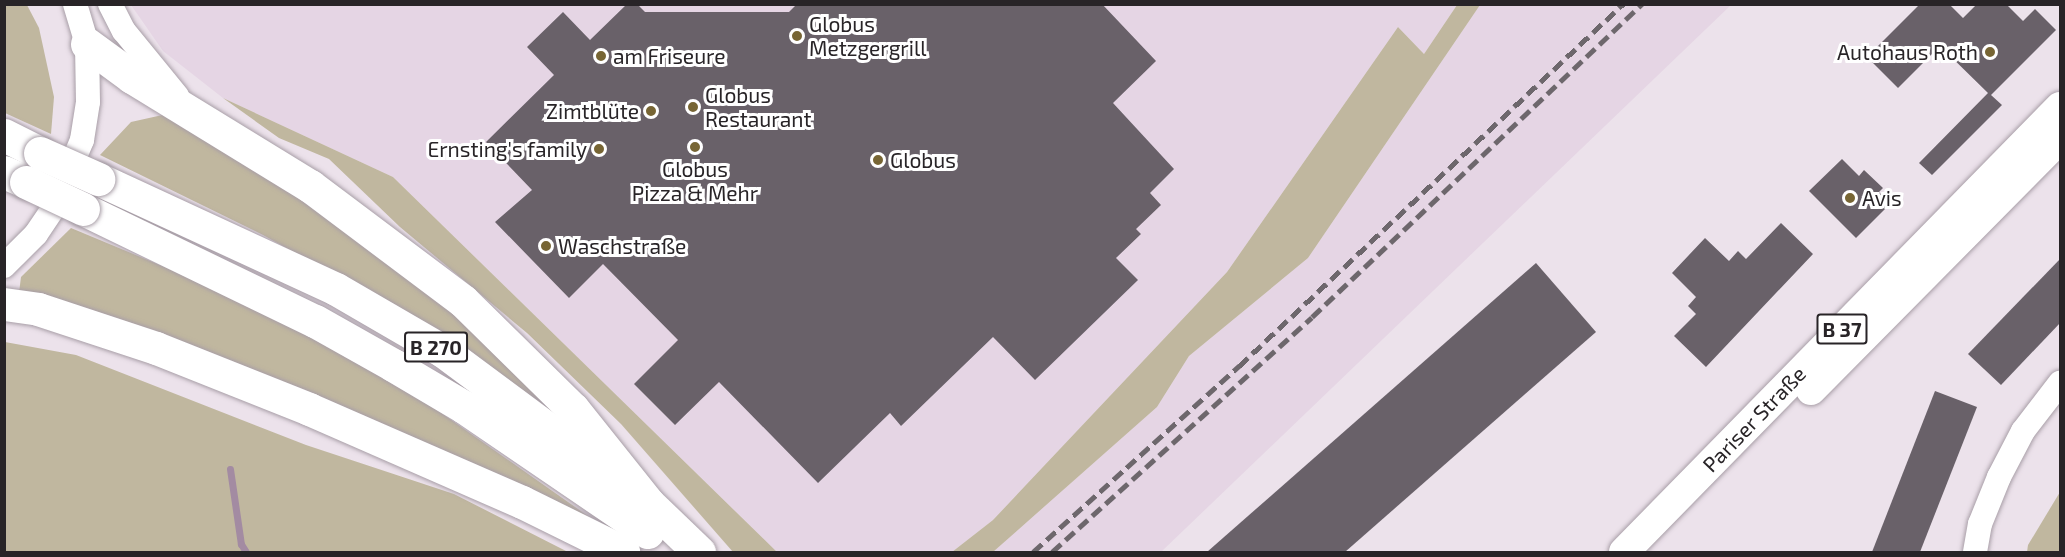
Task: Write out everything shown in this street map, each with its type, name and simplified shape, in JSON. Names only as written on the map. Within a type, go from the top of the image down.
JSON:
[{"type":"highway","points":[[87,44],[192,114],[310,186],[463,301],[573,409],[648,503]]},
{"type":"highway","name":"B 270","points":[[4,135],[336,289],[443,351],[648,503],[699,552]]},
{"type":"highway","name":"B 270","points":[[15,177],[315,321],[454,401],[635,521],[671,552]]},
{"type":"highway","points":[[4,304],[38,309],[106,331],[309,409],[522,502],[623,552]]},
{"type":"highway","points":[[4,322],[31,320],[106,331]]},
{"type":"main road","name":"Pariser Straße","points":[[1624,552],[2061,106]]},
{"type":"main road","name":"Pariser Straße","points":[[1652,552],[2061,138]]},
{"type":"street","points":[[4,266],[36,234],[70,176],[87,119],[87,44],[75,4]]},
{"type":"street","points":[[110,4],[136,48],[192,114]]},
{"type":"street","points":[[1975,552],[1980,524],[1999,477],[2023,431],[2061,383]]},
{"type":"shaded area","points":[[5,4],[27,5],[39,28],[54,97],[51,134],[5,113]]},
{"type":"shaded area","points":[[131,5],[1457,5],[1424,54],[1398,27],[1227,272],[993,520],[952,552],[777,552],[393,177],[223,98],[163,51]]},
{"type":"shaded area","points":[[1457,5],[1480,5],[1308,258],[1189,356],[1157,407],[993,552],[952,552],[993,520],[1227,272],[1398,27],[1424,54]]},
{"type":"shaded area","points":[[1480,5],[1731,5],[1161,552],[993,552],[1157,407],[1189,356],[1308,258]]},
{"type":"shaded area","points":[[223,98],[393,177],[777,552],[733,552],[621,424],[527,333],[400,227],[329,159],[279,138]]},
{"type":"shaded area","points":[[167,114],[371,239],[584,433],[455,342],[263,235],[100,155],[131,122]]},
{"type":"shaded area","points":[[71,228],[203,283],[393,379],[622,540],[19,293],[21,277]]},
{"type":"shaded area","points":[[5,342],[76,355],[306,445],[454,494],[568,552],[5,552]]},
{"type":"shaded area","points":[[2060,492],[2060,552],[2027,552],[2028,545]]},
{"type":"building","points":[[627,4],[637,4],[645,12],[789,12],[797,4],[1102,4],[1156,61],[1113,103],[1174,169],[1150,193],[1161,205],[1136,229],[1141,234],[1116,258],[1138,280],[1035,380],[993,337],[901,426],[890,413],[818,483],[719,382],[675,425],[634,384],[678,340],[603,264],[569,298],[495,222],[532,190],[486,142],[554,75],[527,47],[563,12],[590,40]]},
{"type":"building","name":"Autohaus Roth","points":[[1920,4],[1949,4],[1963,18],[1977,4],[2006,4],[2023,21],[2035,9],[2056,30],[1991,95],[2002,105],[1932,175],[1919,163],[1988,93],[1940,46],[1898,88],[1867,57]]},
{"type":"building","name":"Avis","points":[[1842,159],[1859,176],[1864,170],[1883,188],[1879,192],[1890,204],[1856,238],[1809,191]]},
{"type":"building","points":[[1781,223],[1813,254],[1706,367],[1674,336],[1696,314],[1688,306],[1696,297],[1672,273],[1705,238],[1729,261],[1738,251],[1746,259]]},
{"type":"building","points":[[2061,258],[2061,322],[2001,385],[1968,354]]},
{"type":"building","points":[[1536,263],[1596,332],[1345,552],[1207,552]]},
{"type":"building","points":[[1935,391],[1977,407],[1920,552],[1872,552]]},
{"type":"waterway","points":[[230,469],[241,544],[246,552]]},
{"type":"railway","points":[[1033,552],[1239,366],[1623,4]]},
{"type":"railway","points":[[1052,552],[1312,317],[1642,4]]},
{"type":"place","name":"Globus Metzgergrill","points":[[797,36]]},
{"type":"place","name":"Autohaus Roth","points":[[1990,52]]},
{"type":"place","name":"am Friseure","points":[[601,56]]},
{"type":"place","name":"Globus Restaurant","points":[[693,107]]},
{"type":"place","name":"Zimtblüte","points":[[651,111]]},
{"type":"place","name":"Globus Pizza & Mehr","points":[[695,147]]},
{"type":"place","name":"Ernsting's family","points":[[599,149]]},
{"type":"place","name":"Globus","points":[[878,160]]},
{"type":"place","name":"Avis","points":[[1850,198]]},
{"type":"place","name":"Waschstraße","points":[[546,246]]}]
